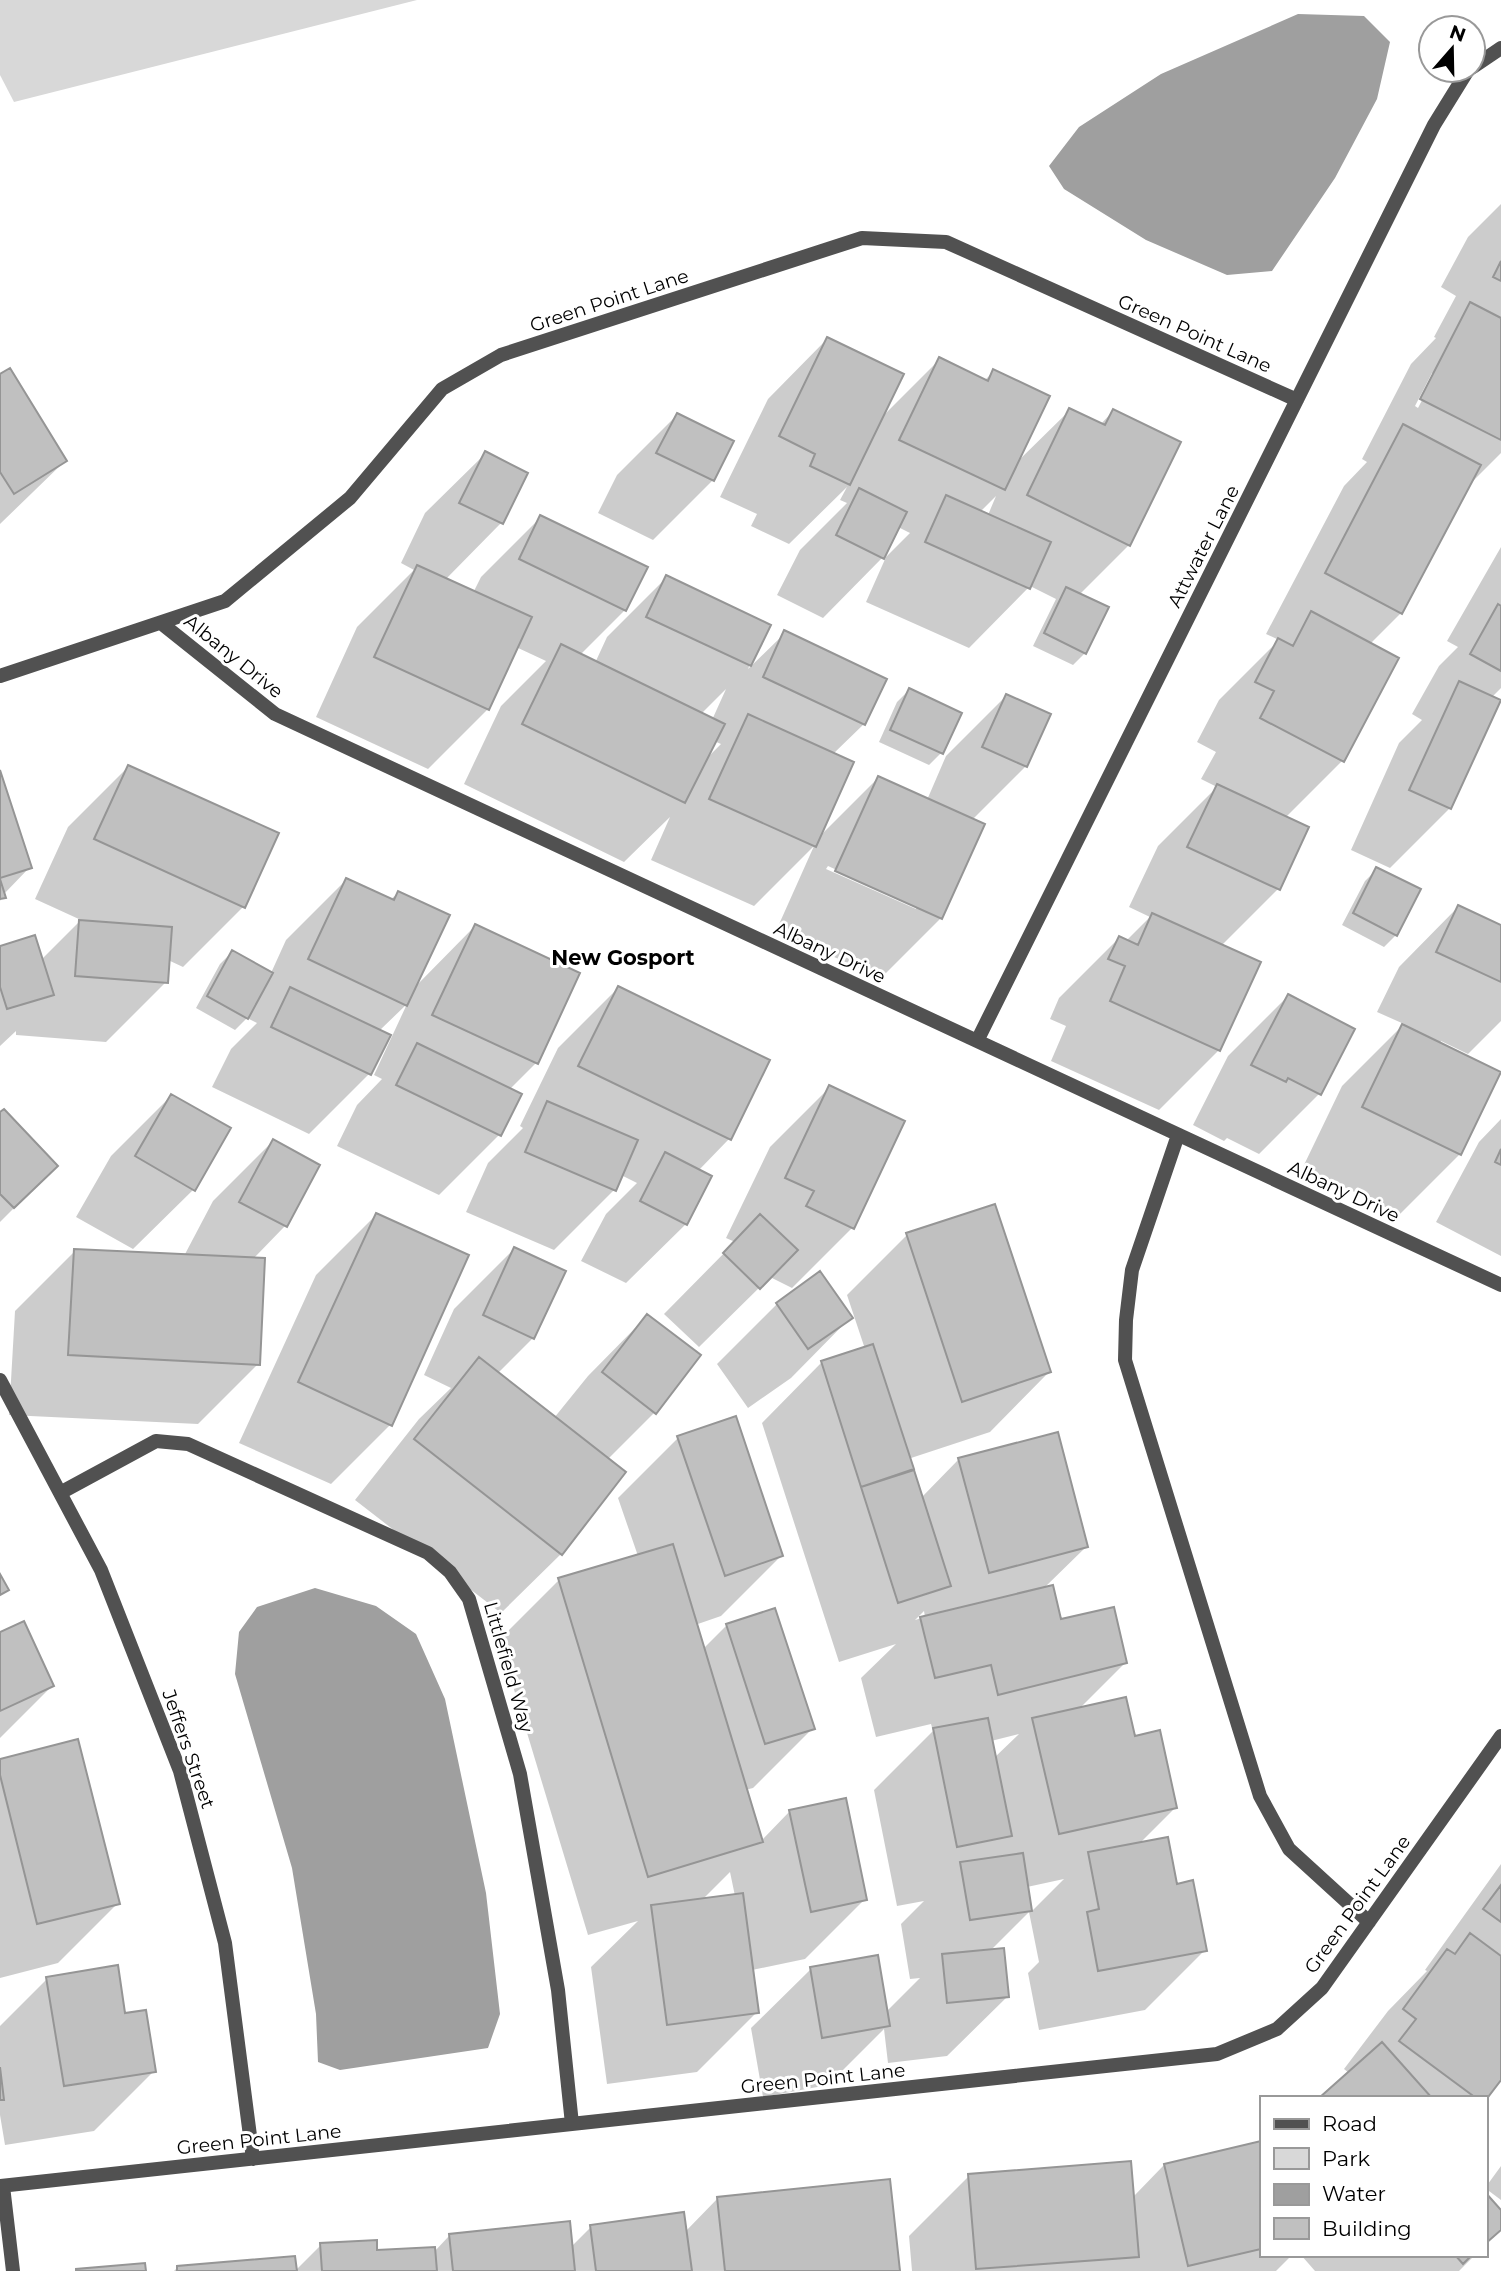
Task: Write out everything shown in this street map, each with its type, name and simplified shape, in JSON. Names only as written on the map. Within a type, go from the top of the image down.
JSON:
[{"type":"street","name":"Attwater Lane","points":[[977,1041],[1434,125],[1459,84]]},
{"type":"street","name":"Green Point Lane","points":[[0,676],[225,601],[350,498],[442,389],[501,355],[862,238],[946,242],[1297,400]]},
{"type":"street","name":"Albany Drive","points":[[161,622],[275,714],[1501,1285]]},
{"type":"street","points":[[1178,1135],[1132,1270],[1126,1320],[1125,1360],[1260,1796],[1289,1849],[1369,1922]]},
{"type":"street","name":"Jeffers Street","points":[[0,1380],[101,1570],[180,1771],[225,1942],[253,2159]]},
{"type":"street","name":"Littlefield Way","points":[[60,1493],[156,1441],[188,1444],[428,1553],[450,1572],[469,1599],[520,1774],[558,1990],[572,2124]]},
{"type":"street","name":"Green Point Lane","points":[[1,2186],[1217,2054],[1277,2029],[1322,1988],[1501,1735]]},
{"type":"street","points":[[1,2186],[13,2271]]},
{"type":"green space","points":[[0,0],[417,0],[14,102],[0,75]]},
{"type":"water","points":[[1298,14],[1364,16],[1390,42],[1377,99],[1335,178],[1272,271],[1227,275],[1146,240],[1064,189],[1049,166],[1079,127],[1161,74]]},
{"type":"water","points":[[315,1588],[376,1606],[416,1634],[445,1699],[486,1893],[500,2014],[488,2048],[340,2070],[318,2062],[316,2014],[292,1868],[235,1674],[239,1632],[257,1607]]},
{"type":"building","points":[[1501,261],[1501,281],[1493,277]]},
{"type":"building","points":[[1470,302],[1501,318],[1501,440],[1420,399]]},
{"type":"building","points":[[827,337],[904,374],[850,485],[810,466],[815,454],[779,436]]},
{"type":"building","points":[[939,357],[988,381],[993,369],[1050,396],[1005,490],[899,440]]},
{"type":"building","points":[[10,368],[67,461],[14,494],[0,472],[0,374]]},
{"type":"building","points":[[1069,408],[1105,425],[1113,409],[1181,442],[1130,546],[1027,495]]},
{"type":"building","points":[[677,413],[734,441],[714,481],[656,453]]},
{"type":"building","points":[[1403,424],[1481,465],[1402,614],[1325,573]]},
{"type":"building","points":[[485,451],[528,473],[503,524],[459,503]]},
{"type":"building","points":[[859,488],[907,512],[884,559],[836,535]]},
{"type":"building","points":[[946,495],[1051,542],[1030,589],[925,542]]},
{"type":"building","points":[[540,515],[648,567],[626,611],[519,559]]},
{"type":"building","points":[[417,565],[532,617],[489,710],[374,657]]},
{"type":"building","points":[[666,575],[771,625],[751,666],[646,617]]},
{"type":"building","points":[[1066,587],[1109,607],[1086,654],[1044,633]]},
{"type":"building","points":[[1498,604],[1501,606],[1501,671],[1470,654]]},
{"type":"building","points":[[1311,611],[1399,658],[1344,762],[1260,718],[1274,691],[1255,682],[1278,638],[1293,646]]},
{"type":"building","points":[[784,630],[887,679],[865,725],[763,677]]},
{"type":"building","points":[[561,644],[725,724],[685,803],[522,724]]},
{"type":"building","points":[[1459,681],[1501,700],[1451,809],[1409,790]]},
{"type":"building","points":[[909,688],[962,713],[943,754],[890,730]]},
{"type":"building","points":[[1006,694],[1051,714],[1027,767],[982,747]]},
{"type":"building","points":[[748,714],[854,762],[816,847],[709,799]]},
{"type":"building","points":[[128,765],[279,833],[245,908],[94,839]]},
{"type":"building","points":[[0,770],[32,868],[0,878]]},
{"type":"building","points":[[878,776],[985,824],[942,919],[835,871]]},
{"type":"building","points":[[1217,784],[1309,827],[1280,890],[1187,847]]},
{"type":"building","points":[[1376,867],[1421,889],[1397,936],[1353,913]]},
{"type":"building","points":[[346,878],[394,900],[398,891],[450,915],[407,1006],[308,959]]},
{"type":"building","points":[[0,879],[6,898],[0,899]]},
{"type":"building","points":[[1458,905],[1501,925],[1501,982],[1436,952]]},
{"type":"building","points":[[1152,913],[1261,962],[1220,1051],[1110,1001],[1125,966],[1108,959],[1119,936],[1138,945]]},
{"type":"building","points":[[79,920],[172,927],[168,983],[75,976]]},
{"type":"building","points":[[475,924],[580,973],[538,1064],[432,1015]]},
{"type":"building","points":[[35,935],[54,995],[7,1009],[0,987],[0,946]]},
{"type":"building","points":[[232,950],[273,973],[248,1019],[207,996]]},
{"type":"building","points":[[618,986],[770,1060],[731,1140],[578,1066]]},
{"type":"building","points":[[290,987],[391,1035],[371,1075],[271,1027]]},
{"type":"building","points":[[1288,994],[1355,1029],[1321,1095],[1288,1078],[1286,1082],[1251,1065]]},
{"type":"building","points":[[1402,1024],[1501,1072],[1461,1155],[1362,1107]]},
{"type":"building","points":[[417,1043],[522,1094],[501,1136],[396,1085]]},
{"type":"building","points":[[829,1085],[905,1121],[854,1229],[806,1206],[814,1191],[785,1178]]},
{"type":"building","points":[[171,1094],[231,1128],[195,1191],[135,1156]]},
{"type":"building","points":[[547,1101],[638,1140],[616,1191],[525,1152]]},
{"type":"building","points":[[4,1109],[58,1166],[14,1208],[0,1194],[0,1112]]},
{"type":"building","points":[[273,1139],[320,1165],[287,1227],[239,1202]]},
{"type":"building","points":[[1501,1149],[1501,1165],[1495,1162]]},
{"type":"building","points":[[665,1152],[712,1176],[687,1225],[640,1201]]},
{"type":"building","points":[[995,1204],[1051,1372],[962,1402],[906,1233]]},
{"type":"building","points":[[376,1213],[469,1255],[392,1426],[298,1382]]},
{"type":"building","points":[[760,1214],[798,1250],[760,1289],[723,1253]]},
{"type":"building","points":[[514,1247],[566,1271],[534,1339],[483,1315]]},
{"type":"building","points":[[74,1249],[265,1258],[260,1365],[68,1355]]},
{"type":"building","points":[[820,1271],[853,1318],[808,1349],[776,1303]]},
{"type":"building","points":[[647,1314],[701,1355],[656,1414],[602,1372]]},
{"type":"building","points":[[873,1344],[914,1469],[861,1487],[821,1361]]},
{"type":"building","points":[[479,1357],[626,1472],[562,1555],[414,1439]]},
{"type":"building","points":[[736,1416],[783,1556],[725,1576],[677,1436]]},
{"type":"building","points":[[1058,1432],[1088,1547],[989,1573],[958,1458]]},
{"type":"building","points":[[914,1470],[951,1586],[898,1603],[861,1487]]},
{"type":"building","points":[[673,1544],[763,1842],[648,1877],[558,1578]]},
{"type":"building","points":[[0,1574],[9,1590],[0,1595]]},
{"type":"building","points":[[1053,1585],[1061,1619],[1114,1607],[1127,1663],[998,1695],[991,1665],[935,1678],[920,1617]]},
{"type":"building","points":[[775,1608],[815,1729],[765,1744],[726,1624]]},
{"type":"building","points":[[24,1621],[54,1686],[0,1711],[0,1632]]},
{"type":"building","points":[[1126,1697],[1135,1736],[1160,1730],[1177,1808],[1059,1834],[1032,1718]]},
{"type":"building","points":[[988,1718],[1012,1836],[957,1847],[933,1728]]},
{"type":"building","points":[[78,1739],[120,1904],[37,1924],[0,1775],[0,1759]]},
{"type":"building","points":[[846,1798],[867,1900],[811,1912],[789,1810]]},
{"type":"building","points":[[1168,1837],[1177,1884],[1193,1880],[1207,1951],[1098,1971],[1087,1912],[1099,1909],[1088,1852]]},
{"type":"building","points":[[1023,1853],[1032,1911],[970,1920],[960,1862]]},
{"type":"building","points":[[1501,1885],[1501,1922],[1483,1909]]},
{"type":"building","points":[[743,1893],[759,2013],[667,2025],[651,1905]]},
{"type":"building","points":[[1470,1933],[1501,1956],[1501,2080],[1487,2098],[1487,2096],[1473,2096],[1399,2041],[1416,2019],[1403,2009],[1447,1949],[1455,1954]]},
{"type":"building","points":[[1004,1948],[1009,1997],[947,2003],[942,1954]]},
{"type":"building","points":[[878,1955],[890,2026],[822,2038],[810,1967]]},
{"type":"building","points":[[118,1965],[125,2013],[146,2010],[156,2072],[64,2086],[46,1977]]},
{"type":"building","points":[[1382,2042],[1430,2096],[1321,2096]]},
{"type":"building","points":[[0,2067],[4,2100],[0,2100]]},
{"type":"building","points":[[1260,2141],[1260,2249],[1188,2266],[1164,2164]]},
{"type":"building","points":[[1131,2161],[1139,2257],[976,2269],[968,2174]]},
{"type":"building","points":[[890,2179],[900,2271],[725,2271],[717,2197]]},
{"type":"building","points":[[1487,2194],[1501,2210],[1501,2230],[1487,2242]]},
{"type":"building","points":[[684,2212],[692,2271],[596,2271],[590,2225]]},
{"type":"building","points":[[570,2221],[575,2271],[453,2271],[449,2234]]},
{"type":"building","points":[[377,2240],[377,2250],[435,2247],[437,2271],[322,2271],[320,2243]]},
{"type":"building","points":[[295,2256],[297,2271],[177,2271],[177,2266]]},
{"type":"building","points":[[1457,2257],[1470,2257],[1463,2264]]},
{"type":"building","points":[[145,2263],[146,2271],[76,2271],[76,2269]]},
{"type":"district","name":"New Gosport","points":[[623,958]]}]
